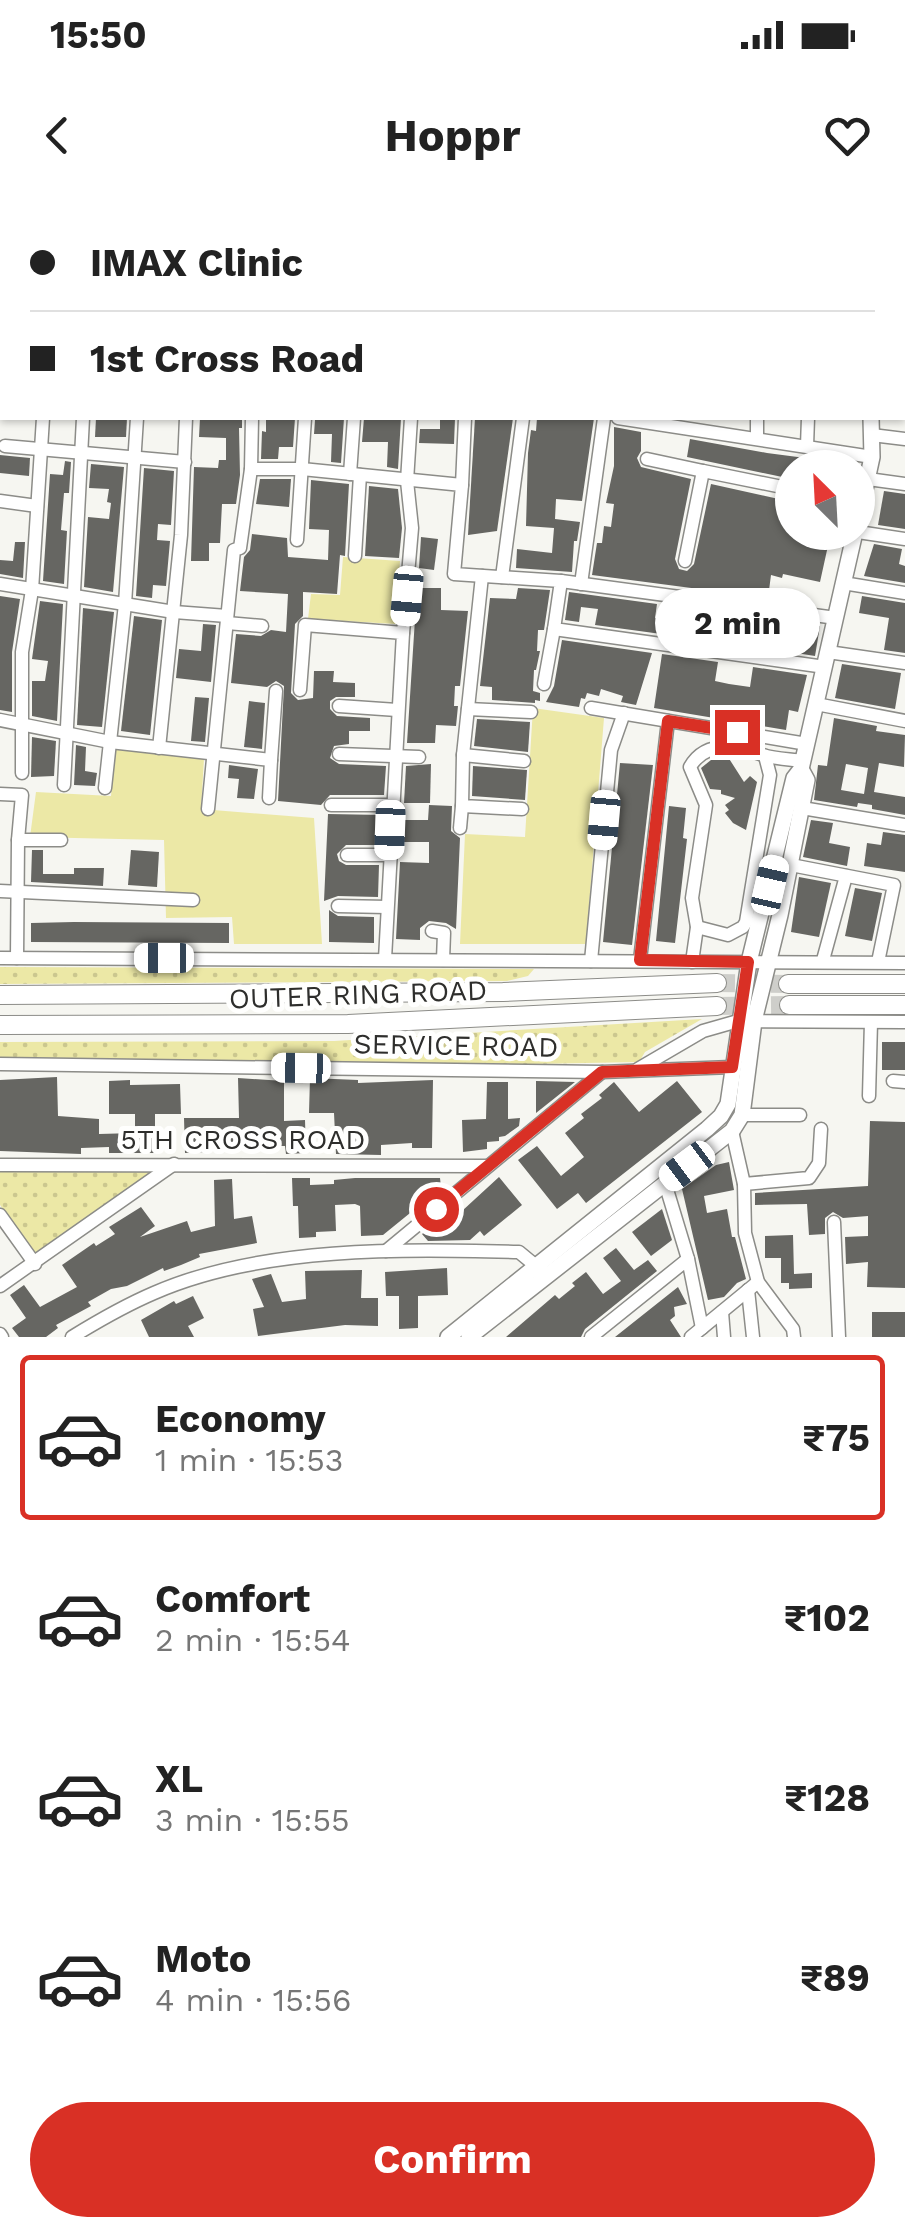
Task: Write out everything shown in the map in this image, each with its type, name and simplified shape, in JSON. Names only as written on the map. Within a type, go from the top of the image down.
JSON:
[{"type":"highway","name":"OUTER RING ROAD","points":[[0,995],[522,992],[718,983]]},
{"type":"highway","points":[[788,984],[905,984]]},
{"type":"highway","points":[[789,1005],[905,1005]]},
{"type":"highway","name":"OUTER RING ROAD","points":[[0,1026],[364,1024],[718,1006]]},
{"type":"main road","points":[[871,420],[872,450]]},
{"type":"main road","points":[[448,1337],[665,1183],[732,1132],[742,1116],[748,962],[794,778],[804,758],[852,550]]},
{"type":"main road","points":[[468,1337],[720,1116],[728,1104],[732,1067],[768,963],[791,865],[807,780],[804,758]]},
{"type":"street","points":[[22,773],[22,652],[32,590],[42,420]]},
{"type":"street","points":[[64,785],[83,420]]},
{"type":"street","points":[[105,788],[125,604],[137,420]]},
{"type":"street","points":[[159,748],[174,612],[186,420]]},
{"type":"street","points":[[208,810],[234,550],[241,543],[250,469],[252,420]]},
{"type":"street","points":[[298,540],[304,420]]},
{"type":"street","points":[[354,420],[355,556]]},
{"type":"street","points":[[385,960],[394,757],[412,528],[408,481],[411,420]]},
{"type":"street","points":[[465,420],[454,574],[561,581],[836,618]]},
{"type":"street","points":[[502,577],[523,420]]},
{"type":"street","points":[[581,584],[604,420]]},
{"type":"street","points":[[647,420],[704,424],[831,450]]},
{"type":"street","points":[[757,420],[758,438]]},
{"type":"street","points":[[807,446],[808,420]]},
{"type":"street","points":[[872,435],[905,439]]},
{"type":"street","points":[[5,446],[185,462]]},
{"type":"street","points":[[647,459],[775,485]]},
{"type":"street","points":[[250,469],[302,468],[462,484]]},
{"type":"street","points":[[685,561],[703,471]]},
{"type":"street","points":[[875,480],[905,484]]},
{"type":"street","points":[[0,501],[38,506]]},
{"type":"street","points":[[875,535],[905,539]]},
{"type":"street","points":[[460,828],[463,756],[482,576]]},
{"type":"street","points":[[544,684],[561,581]]},
{"type":"street","points":[[844,583],[905,593]]},
{"type":"street","points":[[0,584],[262,626]]},
{"type":"street","points":[[300,690],[305,624],[403,633]]},
{"type":"street","points":[[554,629],[905,664]]},
{"type":"street","points":[[269,798],[276,691]]},
{"type":"street","points":[[816,704],[905,721]]},
{"type":"street","points":[[339,706],[397,710]]},
{"type":"street","points":[[591,708],[668,721],[804,758]]},
{"type":"street","points":[[468,709],[531,712]]},
{"type":"street","points":[[591,961],[611,750],[624,713]]},
{"type":"street","points":[[0,720],[110,742],[271,760]]},
{"type":"street","points":[[640,960],[668,721]]},
{"type":"street","points":[[692,962],[697,927],[692,898],[706,805],[690,766],[702,753],[725,746],[742,747],[765,756],[804,758]]},
{"type":"street","points":[[339,754],[419,757]]},
{"type":"street","points":[[463,756],[524,761]]},
{"type":"street","points":[[697,927],[728,935],[746,922],[770,775],[765,756]]},
{"type":"street","points":[[0,794],[22,795],[16,891],[17,958]]},
{"type":"street","points":[[331,805],[392,806]]},
{"type":"street","points":[[462,806],[522,809]]},
{"type":"street","points":[[802,808],[904,825]]},
{"type":"street","points":[[18,840],[61,840]]},
{"type":"street","points":[[347,855],[390,855]]},
{"type":"street","points":[[791,865],[894,886],[878,962]]},
{"type":"street","points":[[823,960],[846,876]]},
{"type":"street","points":[[0,891],[194,900]]},
{"type":"street","points":[[338,906],[387,907]]},
{"type":"street","points":[[432,931],[444,933],[443,960]]},
{"type":"street","points":[[722,962],[728,935]]},
{"type":"street","points":[[0,958],[905,963]]},
{"type":"street","points":[[636,1070],[704,1031],[746,1021],[905,1022]]},
{"type":"street","points":[[869,1096],[871,1022]]},
{"type":"street","name":"SERVICE ROAD","points":[[0,1064],[602,1072],[732,1067]]},
{"type":"street","points":[[386,1252],[602,1072]]},
{"type":"street","points":[[742,1116],[800,1115]]},
{"type":"street","points":[[744,1184],[809,1178],[820,1164],[821,1129]]},
{"type":"street","points":[[732,1132],[744,1184],[753,1337]]},
{"type":"street","points":[[0,1286],[176,1163]]},
{"type":"street","name":"5TH CROSS ROAD","points":[[0,1165],[486,1166]]},
{"type":"street","points":[[665,1183],[688,1260],[696,1332]]},
{"type":"street","points":[[0,1215],[34,1264]]},
{"type":"street","points":[[834,1222],[839,1337]]},
{"type":"street","points":[[72,1337],[154,1292],[274,1260],[386,1252],[519,1252],[541,1271]]},
{"type":"street","points":[[591,1337],[688,1260]]},
{"type":"street","points":[[696,1332],[753,1286]]},
{"type":"street","points":[[753,1286],[793,1329],[794,1337]]},
{"type":"street","points":[[722,1312],[724,1337]]},
{"type":"street","points":[[96,1322],[106,1337]]},
{"type":"shaded area","points":[[343,557],[400,561],[396,624],[308,619],[311,594],[340,595]]},
{"type":"shaded area","points":[[533,708],[604,718],[586,944],[460,944],[465,834],[525,837]]},
{"type":"shaded area","points":[[115,747],[204,759],[201,809],[314,818],[322,944],[234,944],[232,917],[166,918],[164,840],[30,837],[36,792],[111,796]]},
{"type":"shaded area","points":[[0,967],[534,969],[528,976],[507,981],[0,984]]},
{"type":"shaded area","points":[[702,1019],[645,1052],[639,1062],[0,1063],[0,1042],[334,1041]]},
{"type":"shaded area","points":[[0,1171],[155,1171],[36,1255],[0,1205]]},
{"type":"building","points":[[96,420],[127,420],[126,437],[95,437]]},
{"type":"building","points":[[200,420],[242,420],[236,504],[222,504],[220,543],[209,543],[209,561],[191,561],[194,467],[218,468],[219,460],[226,460],[226,438],[199,437]]},
{"type":"building","points":[[266,420],[295,420],[293,447],[279,447],[278,459],[261,459],[262,431],[266,432]]},
{"type":"building","points":[[315,420],[344,420],[341,463],[331,462],[332,434],[314,434]]},
{"type":"building","points":[[364,420],[401,420],[398,469],[387,467],[388,442],[362,442]]},
{"type":"building","points":[[440,420],[455,420],[454,444],[419,443],[420,429],[440,429]]},
{"type":"building","points":[[475,420],[513,420],[497,531],[468,535]]},
{"type":"building","points":[[537,420],[594,420],[582,501],[556,499],[555,519],[580,522],[572,572],[516,568],[517,549],[552,553],[554,528],[526,526],[528,453],[531,430],[536,431]]},
{"type":"building","points":[[614,427],[641,432],[637,458],[641,467],[691,479],[675,559],[679,569],[687,571],[694,564],[711,484],[775,498],[775,550],[827,550],[820,582],[771,575],[768,598],[592,575],[597,543],[602,543],[604,526],[611,527],[614,504],[606,503],[614,466]]},
{"type":"building","points":[[690,439],[775,454],[775,475],[687,457]]},
{"type":"building","points":[[0,455],[30,458],[29,476],[0,473]]},
{"type":"building","points":[[65,461],[71,462],[61,530],[67,531],[64,584],[43,581],[50,474],[63,475]]},
{"type":"building","points":[[91,464],[124,467],[113,592],[84,587],[88,517],[109,519],[111,503],[107,502],[109,489],[89,488]]},
{"type":"building","points":[[144,468],[174,471],[171,525],[158,524],[157,540],[170,541],[166,586],[153,585],[152,598],[136,596]]},
{"type":"building","points":[[260,479],[291,479],[289,507],[256,504]]},
{"type":"building","points":[[311,480],[349,484],[345,556],[340,555],[337,594],[303,592],[303,616],[295,624],[291,693],[298,700],[313,698],[314,671],[334,671],[333,682],[355,683],[355,697],[336,697],[330,701],[330,709],[337,716],[370,718],[370,731],[349,731],[349,744],[334,746],[330,758],[339,764],[386,766],[384,795],[330,795],[321,805],[278,801],[284,686],[276,681],[267,687],[231,683],[236,634],[286,632],[288,594],[240,591],[244,557],[250,550],[252,534],[287,538],[288,557],[328,560],[329,530],[309,529]]},
{"type":"building","points":[[369,486],[398,489],[402,528],[399,558],[365,556]]},
{"type":"building","points":[[884,491],[905,494],[905,529],[878,525]]},
{"type":"building","points":[[421,537],[438,539],[434,570],[419,568]]},
{"type":"building","points":[[15,542],[25,542],[23,578],[0,574],[0,560],[13,561]]},
{"type":"building","points":[[875,544],[902,549],[899,564],[905,566],[905,583],[864,576]]},
{"type":"building","points":[[417,588],[441,588],[441,610],[468,611],[460,686],[455,686],[456,726],[436,725],[435,743],[407,743]]},
{"type":"building","points":[[518,588],[550,590],[544,630],[538,630],[540,651],[533,691],[540,693],[540,701],[535,703],[492,700],[492,687],[480,686],[490,598],[516,599]]},
{"type":"building","points":[[569,592],[657,604],[655,618],[672,620],[674,606],[747,616],[744,631],[759,633],[757,647],[595,625],[598,609],[581,607],[579,622],[565,620]]},
{"type":"building","points":[[0,596],[20,599],[12,652],[12,712],[0,710]]},
{"type":"building","points":[[862,596],[905,603],[905,653],[884,650],[889,618],[859,613]]},
{"type":"building","points":[[40,601],[63,604],[57,721],[32,716],[32,681],[45,681],[48,661],[32,659]]},
{"type":"building","points":[[83,608],[114,612],[102,727],[77,725]]},
{"type":"building","points":[[134,616],[162,620],[150,735],[121,731]]},
{"type":"building","points":[[763,618],[820,626],[815,656],[777,650],[780,633],[762,631]]},
{"type":"building","points":[[203,624],[216,625],[211,682],[176,678],[179,649],[201,651]]},
{"type":"building","points":[[562,640],[652,653],[636,705],[621,702],[623,696],[601,689],[599,696],[587,693],[579,707],[546,702],[554,686]]},
{"type":"building","points":[[662,654],[718,662],[715,681],[729,684],[750,687],[753,667],[807,675],[798,712],[789,710],[786,730],[654,708]]},
{"type":"building","points":[[842,664],[901,673],[895,709],[835,698]]},
{"type":"building","points":[[195,697],[209,698],[205,742],[191,741]]},
{"type":"building","points":[[249,701],[265,703],[262,749],[244,747]]},
{"type":"building","points":[[834,718],[905,735],[904,767],[879,763],[874,792],[905,797],[905,815],[872,809],[872,805],[858,803],[857,807],[814,800],[818,765],[827,766]],"holes":[[[846,764],[868,768],[864,794],[841,790]]]},
{"type":"building","points":[[477,719],[530,722],[528,752],[474,746]]},
{"type":"building","points":[[32,737],[56,741],[54,776],[31,777]]},
{"type":"building","points":[[76,745],[86,747],[85,771],[97,773],[95,786],[74,785]]},
{"type":"building","points":[[728,757],[744,782],[750,776],[757,782],[746,830],[725,813],[729,810],[725,805],[735,798],[710,789],[701,768],[711,760]]},
{"type":"building","points":[[620,763],[653,765],[632,945],[603,942]]},
{"type":"building","points":[[431,764],[430,803],[404,803],[406,766]]},
{"type":"building","points":[[229,765],[258,769],[254,799],[237,798],[239,779],[228,778]]},
{"type":"building","points":[[473,766],[527,770],[525,800],[472,796]]},
{"type":"building","points":[[429,805],[452,806],[451,831],[460,838],[456,929],[429,921],[420,928],[420,940],[396,939],[400,862],[429,863],[429,842],[402,842],[403,820],[428,820]]},
{"type":"building","points":[[669,806],[686,808],[683,838],[687,839],[675,943],[656,941]]},
{"type":"building","points":[[328,814],[383,815],[381,845],[346,845],[337,854],[346,865],[379,865],[378,897],[338,896],[324,901]]},
{"type":"building","points":[[811,820],[833,823],[829,843],[850,847],[847,866],[803,857]]},
{"type":"building","points":[[883,832],[905,835],[905,872],[864,866],[867,843],[881,845]]},
{"type":"building","points":[[32,850],[43,850],[43,874],[74,874],[74,868],[104,868],[103,886],[31,882]]},
{"type":"building","points":[[131,850],[159,852],[157,887],[128,885]]},
{"type":"building","points":[[799,877],[831,883],[819,937],[791,932]]},
{"type":"building","points":[[855,888],[882,893],[872,941],[845,936]]},
{"type":"building","points":[[329,910],[338,916],[374,917],[374,943],[329,942]]},
{"type":"building","points":[[31,923],[229,923],[229,943],[31,942]]},
{"type":"building","points":[[882,1042],[905,1042],[905,1070],[882,1070]]},
{"type":"building","points":[[57,1077],[58,1116],[99,1119],[99,1134],[135,1133],[135,1114],[109,1114],[109,1081],[130,1080],[130,1085],[180,1084],[181,1114],[155,1114],[155,1153],[109,1153],[109,1147],[81,1148],[81,1154],[0,1151],[0,1080]]},
{"type":"building","points":[[238,1078],[284,1081],[284,1121],[305,1120],[306,1153],[286,1154],[285,1146],[238,1150],[238,1145],[206,1146],[206,1152],[185,1153],[184,1118],[239,1118]]},
{"type":"building","points":[[310,1078],[358,1083],[433,1080],[432,1148],[412,1148],[412,1143],[381,1145],[381,1155],[336,1154],[334,1113],[309,1113]]},
{"type":"building","points":[[536,1081],[575,1082],[536,1113]]},
{"type":"building","points":[[677,1081],[702,1112],[586,1203],[578,1193],[557,1209],[518,1160],[537,1146],[561,1176],[584,1157],[565,1133],[584,1118],[581,1114],[602,1098],[599,1095],[614,1082],[639,1112]]},
{"type":"building","points":[[487,1082],[508,1082],[508,1119],[520,1118],[519,1126],[499,1137],[499,1141],[487,1142],[487,1149],[463,1152],[462,1120],[486,1119]]},
{"type":"building","points":[[870,1121],[905,1122],[905,1288],[867,1287],[868,1262],[846,1264],[845,1237],[868,1236],[868,1216],[843,1218],[833,1212],[825,1218],[825,1234],[809,1235],[807,1204],[755,1205],[755,1193],[868,1186]]},
{"type":"building","points":[[729,1162],[734,1190],[704,1196],[707,1213],[727,1209],[746,1279],[724,1297],[708,1300],[682,1189],[716,1165]]},
{"type":"building","points":[[499,1177],[522,1205],[484,1236],[480,1231],[470,1240],[428,1241],[422,1234],[457,1205],[462,1211]]},
{"type":"building","points":[[292,1178],[310,1178],[310,1185],[355,1178],[440,1178],[441,1187],[430,1188],[431,1196],[383,1235],[361,1236],[360,1206],[355,1204],[335,1205],[336,1231],[299,1238]]},
{"type":"building","points":[[232,1179],[234,1219],[252,1216],[257,1243],[199,1254],[200,1257],[181,1265],[111,1289],[88,1302],[91,1306],[56,1325],[58,1328],[46,1337],[19,1337],[12,1328],[26,1318],[10,1295],[24,1285],[40,1307],[77,1287],[62,1265],[115,1234],[109,1227],[141,1207],[155,1226],[140,1237],[187,1221],[191,1232],[215,1226],[214,1180]]},
{"type":"building","points":[[662,1209],[672,1240],[651,1256],[632,1232]]},
{"type":"building","points":[[793,1235],[794,1274],[812,1273],[812,1288],[789,1289],[789,1283],[781,1283],[781,1258],[765,1258],[765,1236]]},
{"type":"building","points":[[616,1248],[634,1270],[648,1260],[657,1271],[585,1329],[581,1337],[506,1337],[555,1295],[559,1299],[575,1286],[572,1283],[586,1272],[603,1294],[621,1281],[603,1258]]},
{"type":"building","points":[[447,1268],[448,1295],[418,1296],[418,1328],[399,1329],[399,1296],[386,1296],[385,1272]]},
{"type":"building","points":[[362,1270],[361,1298],[378,1298],[378,1326],[345,1325],[258,1336],[253,1309],[264,1307],[252,1279],[271,1274],[282,1302],[306,1299],[305,1271]]},
{"type":"building","points":[[678,1287],[687,1304],[674,1307],[675,1316],[670,1320],[681,1337],[615,1337]]},
{"type":"building","points":[[193,1296],[204,1318],[188,1326],[194,1337],[149,1337],[141,1320],[174,1301],[176,1304]]},
{"type":"building","points":[[872,1312],[905,1312],[905,1337],[872,1337]]},
{"type":"tunnel","points":[[717,983],[788,984]]},
{"type":"tunnel","points":[[717,1006],[789,1005]]},
{"type":"route","points":[[436,1209],[602,1072],[732,1067],[748,962],[640,960],[668,721],[737,732]]}]
